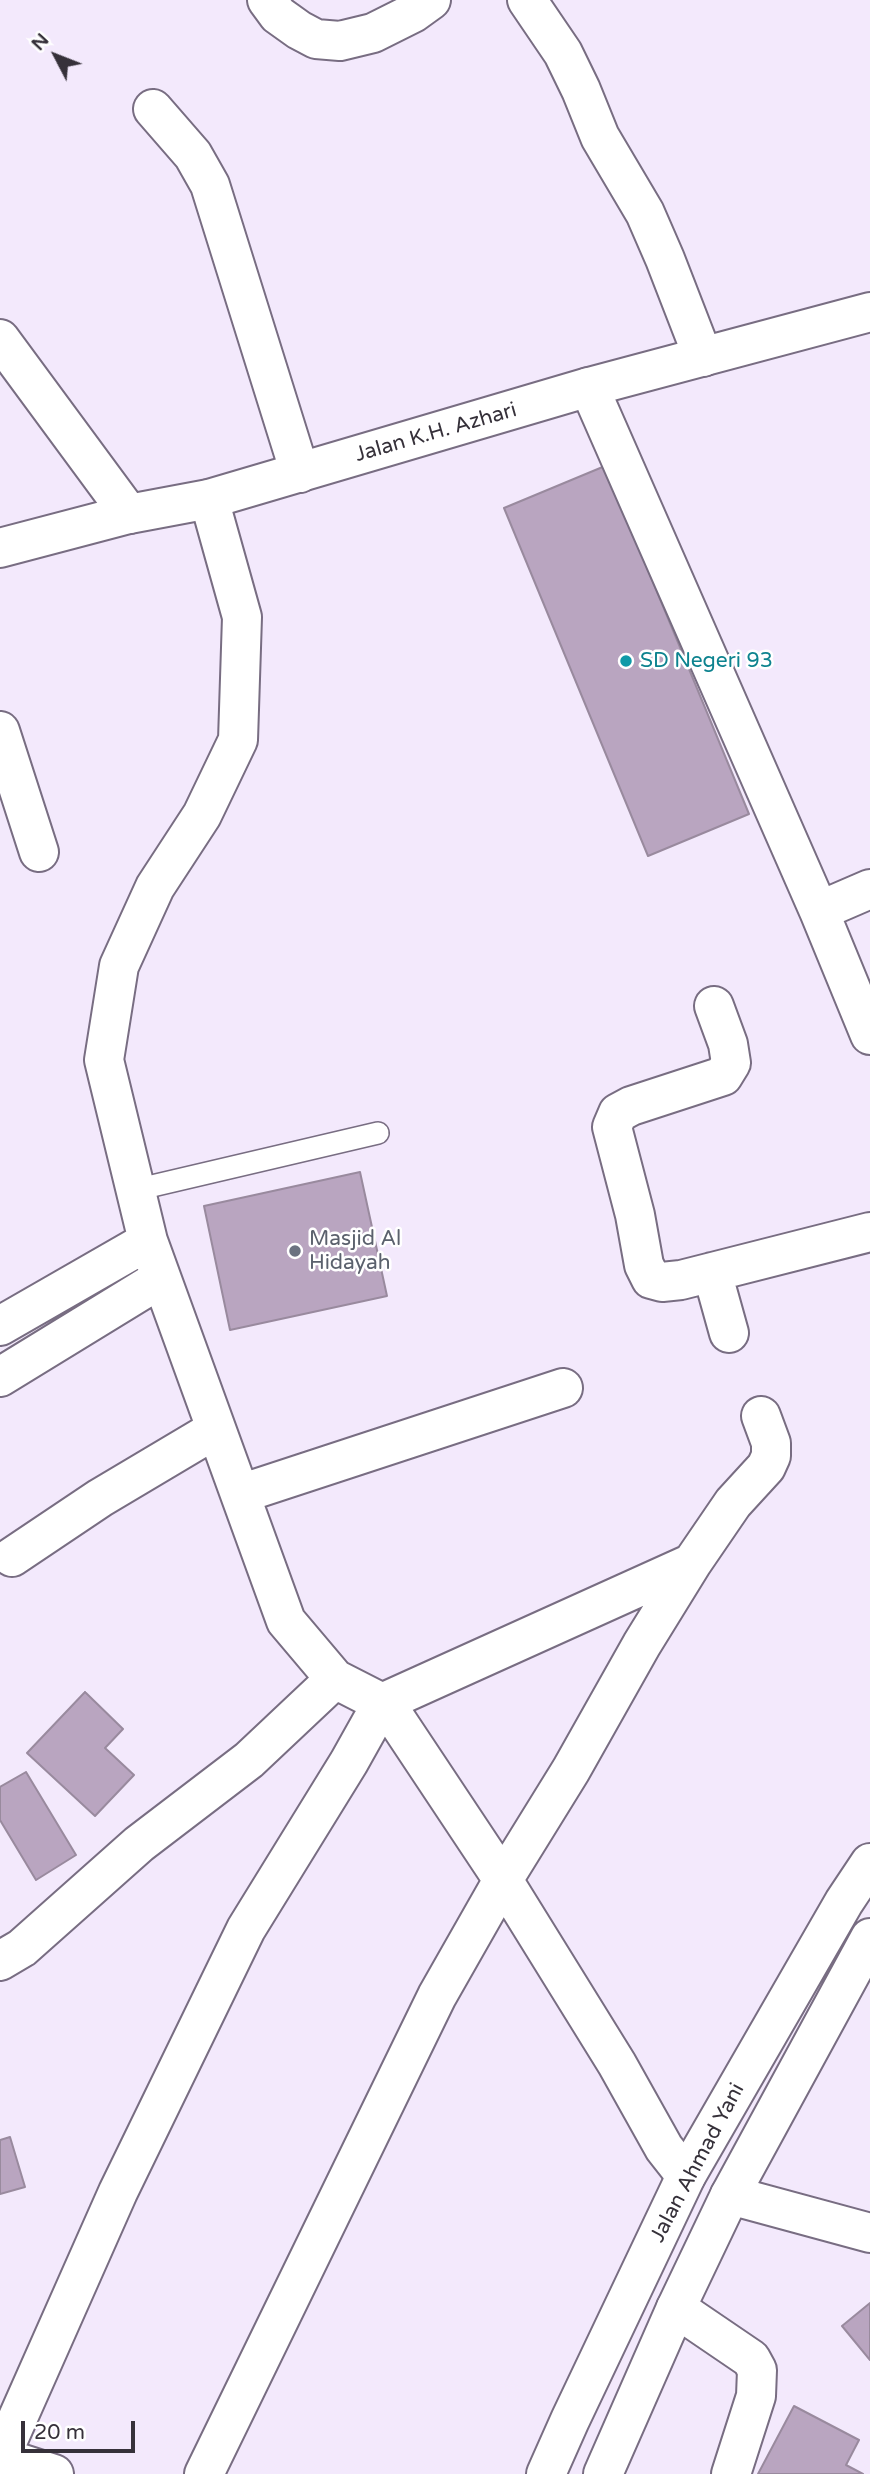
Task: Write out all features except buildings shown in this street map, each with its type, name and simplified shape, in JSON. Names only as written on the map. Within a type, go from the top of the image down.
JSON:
[{"type":"main road","points":[[267,0],[278,15],[299,30],[316,39],[340,41],[373,33],[413,13],[431,0]]},
{"type":"main road","points":[[527,0],[563,53],[600,136],[645,214],[702,357]]},
{"type":"main road","points":[[153,109],[193,155],[210,185],[299,473]]},
{"type":"main road","name":"Jalan K.H. Azhari","points":[[0,548],[130,514],[209,499],[589,387],[870,312]]},
{"type":"main road","points":[[0,339],[130,514]]},
{"type":"main road","points":[[589,387],[819,911],[870,1035]]},
{"type":"main road","points":[[209,499],[242,617],[238,740],[202,815],[155,887],[119,966],[104,1060],[148,1241],[160,1279],[286,1621],[335,1679],[382,1703],[396,1719],[503,1880],[617,2064],[664,2148],[687,2176],[730,2195],[870,2233]]},
{"type":"main road","points":[[0,731],[39,852]]},
{"type":"main road","points":[[819,911],[870,889]]},
{"type":"main road","points":[[714,1006],[728,1044],[731,1063],[723,1076],[631,1105],[618,1113],[612,1127],[635,1215],[644,1265],[651,1279],[663,1282],[712,1272],[870,1232]]},
{"type":"main road","points":[[0,1326],[148,1241]]},
{"type":"main road","points":[[712,1272],[729,1333]]},
{"type":"main road","points":[[0,1377],[160,1279]]},
{"type":"main road","points":[[240,1494],[564,1388]]},
{"type":"main road","points":[[204,2474],[437,1996],[692,1563],[733,1503],[766,1467],[771,1456],[771,1443],[761,1416]]},
{"type":"main road","points":[[12,1556],[100,1498],[216,1429]]},
{"type":"main road","points":[[54,2474],[0,2457],[118,2192],[246,1929],[349,1762],[382,1703],[692,1563]]},
{"type":"main road","points":[[0,1962],[22,1948],[139,1844],[249,1760],[335,1679]]},
{"type":"main road","name":"Jalan Ahmad Yani","points":[[547,2474],[570,2420],[687,2176],[844,1902],[870,1863]]},
{"type":"main road","name":"Jalan Ahmad Yani","points":[[603,2474],[676,2308],[730,2195],[870,1938]]},
{"type":"main road","points":[[676,2308],[751,2359],[757,2370],[756,2396],[731,2474]]},
{"type":"lane","points":[[135,1190],[378,1133]]},
{"type":"place","name":"SD Negeri 93","points":[[626,661]]},
{"type":"place","name":"Masjid Al Hidayah","points":[[295,1251]]}]
